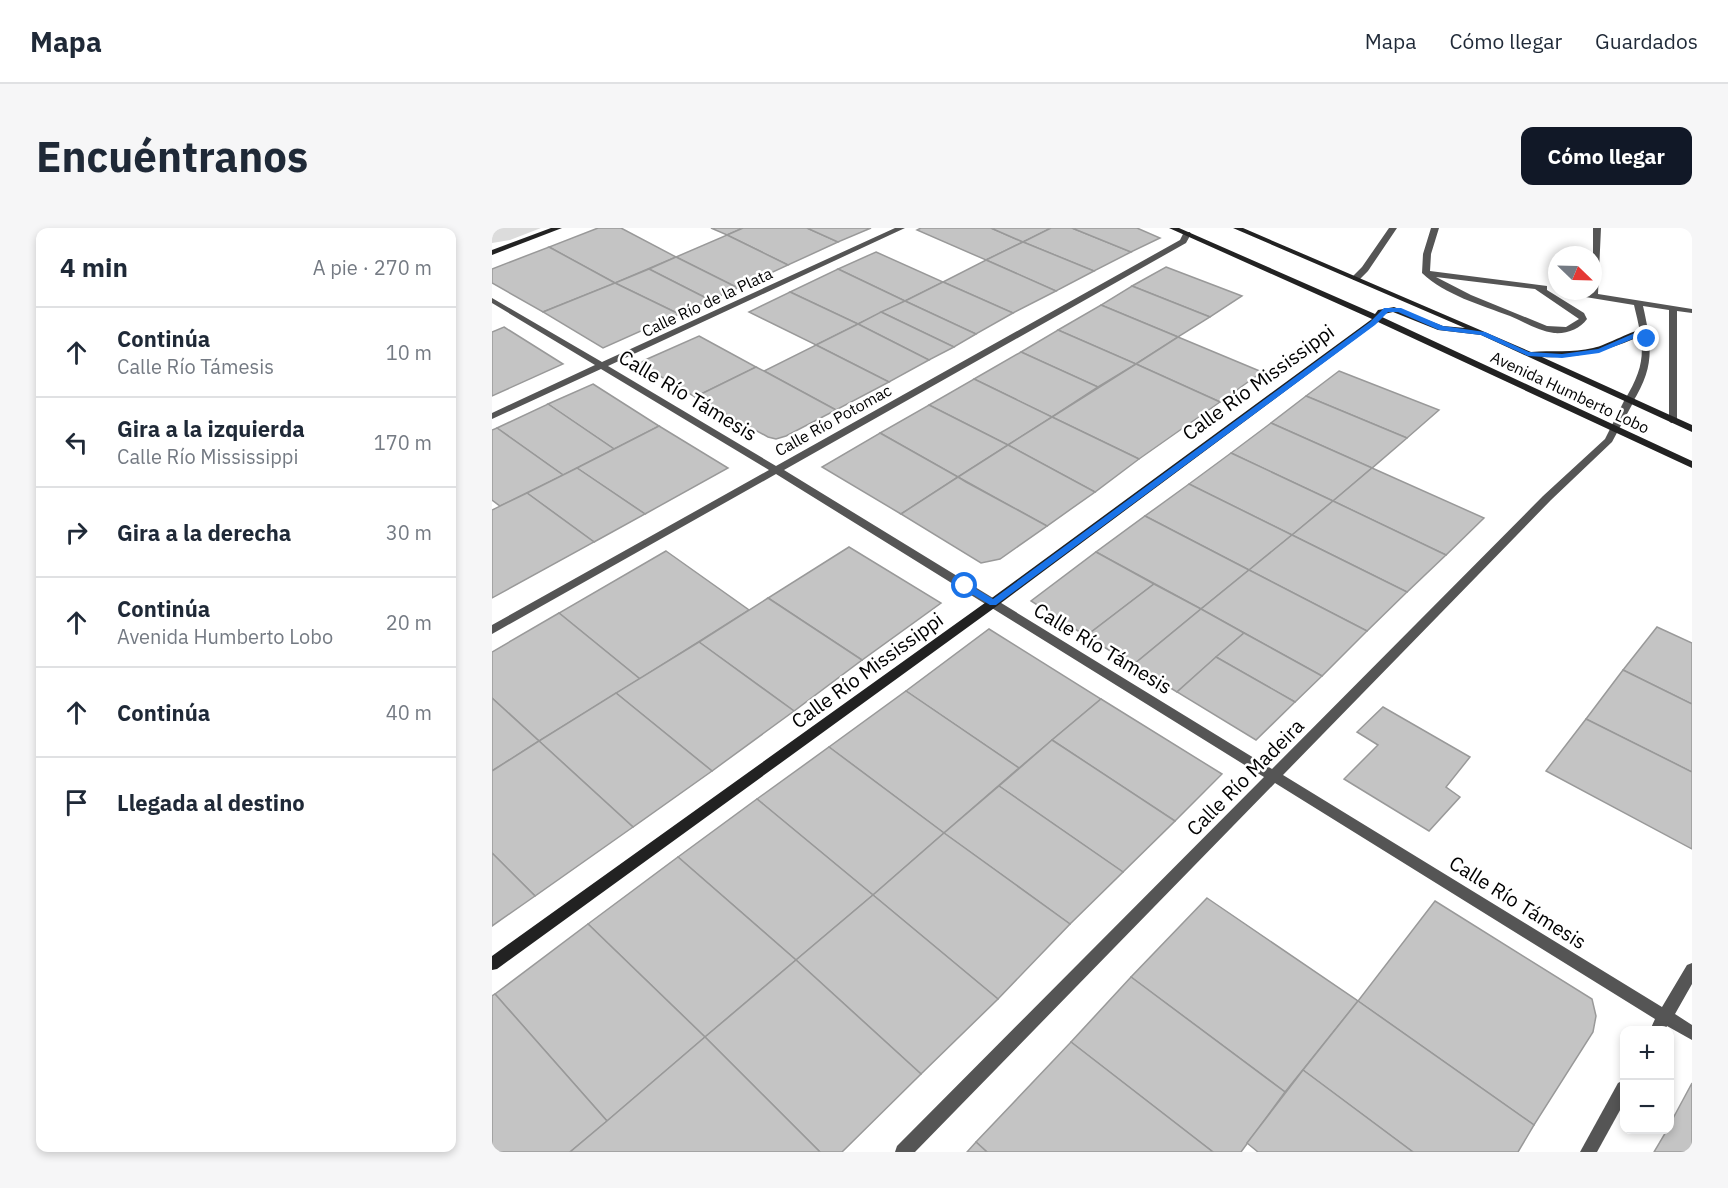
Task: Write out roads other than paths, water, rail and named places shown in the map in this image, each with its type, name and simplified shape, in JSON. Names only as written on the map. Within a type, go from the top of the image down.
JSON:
[{"type":"main road","points":[[492,251],[558,228]]},
{"type":"main road","name":"Avenida Humberto Lobo","points":[[1173,228],[1377,318],[1692,465]]},
{"type":"main road","name":"Avenida Humberto Lobo","points":[[1237,228],[1483,333],[1692,429]]},
{"type":"main road","points":[[1377,318],[1386,310],[1394,309],[1441,328],[1483,333]]},
{"type":"main road","name":"Calle Río Mississippi","points":[[492,964],[993,603],[1377,318]]},
{"type":"main road","points":[[1528,354],[1562,356],[1599,351],[1644,332]]},
{"type":"street","name":"Calle Río de la Plata","points":[[492,416],[902,228]]},
{"type":"street","points":[[1356,278],[1365,269],[1393,228]]},
{"type":"street","points":[[1426,273],[1427,254],[1435,228]]},
{"type":"street","points":[[1596,246],[1597,228]]},
{"type":"street","name":"Calle Río Potomac","points":[[492,630],[775,469],[1041,322],[1183,241],[1187,234]]},
{"type":"street","points":[[1426,273],[1464,295],[1550,329],[1567,329],[1581,323],[1581,315],[1537,287]]},
{"type":"street","points":[[1426,273],[1548,289]]},
{"type":"street","points":[[1602,297],[1692,311]]},
{"type":"street","name":"Calle Río Támesis","points":[[492,300],[775,469],[1692,1033]]},
{"type":"street","name":"Calle Río Madeira","points":[[903,1152],[1547,498],[1608,440],[1646,368],[1648,358],[1638,303]]},
{"type":"street","points":[[1673,309],[1674,421]]},
{"type":"street","points":[[1659,1026],[1692,970]]},
{"type":"street","points":[[1588,1152],[1620,1095]]}]
